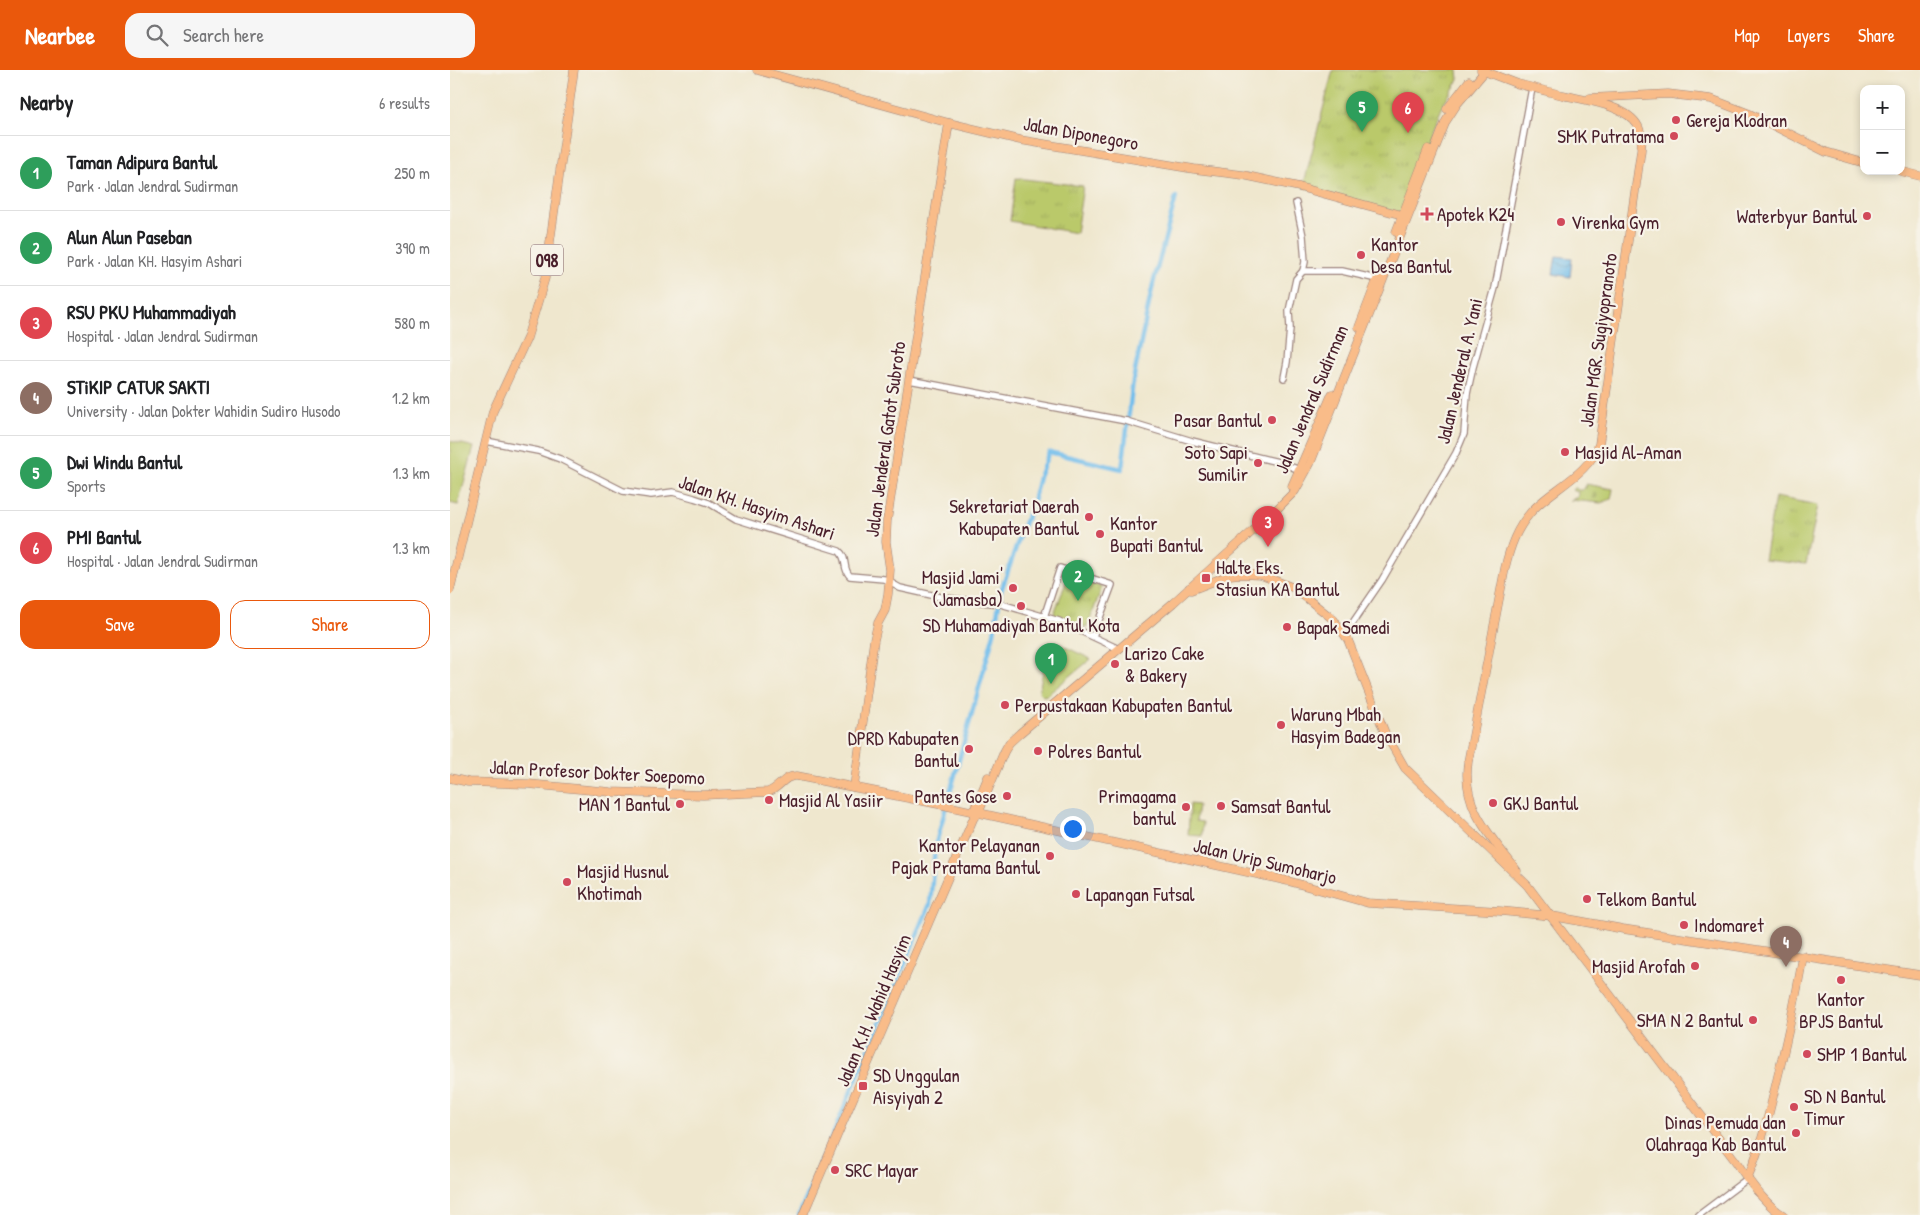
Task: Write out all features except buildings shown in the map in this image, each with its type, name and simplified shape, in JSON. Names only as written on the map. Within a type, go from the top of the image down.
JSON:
[{"type":"main road","name":"098","points":[[450,590],[493,411],[532,325],[545,278],[574,70]]},
{"type":"main road","name":"Jalan Diponegoro","points":[[757,70],[949,123],[1041,144],[1243,175],[1299,187],[1402,215]]},
{"type":"main road","points":[[1483,70],[1499,78],[1562,95],[1590,98],[1668,94],[1711,99],[1731,105],[1826,152],[1860,162]]},
{"type":"main road","name":"Jalan Jendral Sudirman","points":[[975,815],[997,756],[1008,738],[1189,588],[1288,492],[1300,470],[1352,352],[1377,279],[1434,136],[1447,109],[1483,70]]},
{"type":"main road","name":"Jalan Jendral Sudirman","points":[[1117,648],[1290,497],[1300,484],[1310,464],[1352,352],[1446,121],[1454,107],[1483,70]]},
{"type":"main road","name":"Jalan MGR. Sugiyopranoto","points":[[1527,885],[1473,808],[1467,789],[1468,762],[1505,568],[1513,539],[1531,512],[1591,460],[1599,444],[1642,139],[1639,128],[1628,115],[1620,110],[1596,102],[1562,95]]},
{"type":"main road","name":"Jalan Jenderal Gatot Subroto","points":[[854,787],[874,640],[886,603],[889,563],[886,528],[949,123]]},
{"type":"main road","points":[[1905,172],[1920,176]]},
{"type":"main road","points":[[1189,588],[1191,590],[1234,574],[1268,576],[1307,596],[1334,620],[1345,634],[1385,733],[1405,768],[1527,885],[1737,1162],[1747,1179],[1767,1202],[1783,1215]]},
{"type":"main road","name":"Jalan Profesor Dokter Soepomo","points":[[450,778],[475,783],[528,784],[603,792],[669,794],[768,792],[776,788],[788,777],[794,775],[943,805],[975,815]]},
{"type":"main road","name":"Jalan Urip Sumoharjo","points":[[975,815],[1288,881],[1368,903],[1552,916],[1920,975]]},
{"type":"main road","name":"Jalan K.H. Wahid Hasyim","points":[[803,1215],[975,815]]},
{"type":"main road","points":[[1530,914],[1537,908],[1539,901]]},
{"type":"main road","points":[[1565,934],[1565,925],[1569,921],[1574,920]]},
{"type":"main road","points":[[1747,1179],[1766,1129],[1794,1009],[1803,956]]},
{"type":"main road","points":[[1737,1162],[1747,1163],[1755,1160]]},
{"type":"street","name":"Jalan Jenderal A. Yani","points":[[1345,634],[1386,574],[1462,440],[1467,394],[1494,288],[1532,88]]},
{"type":"street","points":[[1284,378],[1290,328],[1289,311],[1296,278],[1302,271],[1305,262],[1304,242],[1296,204]]},
{"type":"street","points":[[1302,271],[1342,271],[1377,279]]},
{"type":"street","points":[[909,380],[1128,421],[1192,441],[1265,459],[1300,470]]},
{"type":"street","name":"Jalan KH. Hasyim Ashari","points":[[486,441],[538,450],[623,491],[651,495],[673,492],[708,502],[736,518],[839,551],[844,556],[846,572],[850,576],[884,580],[900,588],[924,594],[999,604],[1044,617],[1093,636],[1117,648]]},
{"type":"street","points":[[1044,617],[1060,568],[1112,585],[1093,636]]},
{"type":"street","points":[[1699,1215],[1747,1179]]},
{"type":"green space","points":[[1333,70],[1458,70],[1459,80],[1441,107],[1402,214],[1303,187]]},
{"type":"green space","points":[[1016,178],[1083,186],[1076,233],[1010,221]]},
{"type":"green space","points":[[450,441],[474,447],[458,505],[450,503]]},
{"type":"green space","points":[[1586,484],[1613,489],[1611,499],[1601,503],[1570,500],[1578,497],[1578,492],[1572,490],[1575,487],[1578,490],[1582,490]]},
{"type":"green space","points":[[1775,497],[1818,505],[1806,564],[1764,560]]},
{"type":"green space","points":[[1069,575],[1102,587],[1087,628],[1053,616]]},
{"type":"green space","points":[[1055,642],[1091,659],[1047,695],[1043,696],[1039,692],[1043,671]]},
{"type":"green space","points":[[1190,804],[1198,805],[1196,821],[1203,822],[1202,836],[1188,835]]},
{"type":"water","points":[[1556,256],[1572,258],[1570,277],[1553,274]]},
{"type":"waterway","points":[[799,1215],[930,904],[935,847],[994,633],[1001,591],[1032,506],[1039,477],[1049,452],[1122,469],[1133,381],[1153,284],[1176,197]]},
{"type":"place","name":"Gereja Klodran","points":[[1676,120]]},
{"type":"place","name":"Dwi Windu Bantul","points":[[1362,132]]},
{"type":"place","name":"PMI Bantul","points":[[1408,133]]},
{"type":"place","name":"SMK Putratama","points":[[1674,136]]},
{"type":"place","name":"Apotek K24","points":[[1427,214]]},
{"type":"place","name":"Waterbyur Bantul","points":[[1867,216]]},
{"type":"place","name":"Virenka Gym","points":[[1561,222]]},
{"type":"place","name":"Kantor Desa Bantul","points":[[1361,255]]},
{"type":"place","name":"Pasar Bantul","points":[[1272,420]]},
{"type":"place","name":"Masjid Al-Aman","points":[[1565,452]]},
{"type":"place","name":"Soto Sapi Sumilir","points":[[1258,463]]},
{"type":"place","name":"Sekretariat Daerah Kabupaten Bantul","points":[[1089,517]]},
{"type":"place","name":"Kantor Bupati Bantul","points":[[1100,534]]},
{"type":"place","name":"RSU PKU Muhammadiyah","points":[[1268,547]]},
{"type":"place","name":"Halte Eks. Stasiun KA Bantul","points":[[1206,578]]},
{"type":"place","name":"Masjid Jami' (Jamasba)","points":[[1013,588]]},
{"type":"place","name":"Alun Alun Paseban","points":[[1078,601]]},
{"type":"place","name":"SD Muhamadiyah Bantul Kota","points":[[1021,606]]},
{"type":"place","name":"Bapak Samedi","points":[[1287,627]]},
{"type":"place","name":"Larizo Cake & Bakery","points":[[1115,664]]},
{"type":"place","name":"Taman Adipura Bantul","points":[[1051,684]]},
{"type":"place","name":"Perpustakaan Kabupaten Bantul","points":[[1005,705]]},
{"type":"place","name":"Warung Mbah Hasyim Badegan","points":[[1281,725]]},
{"type":"place","name":"DPRD Kabupaten Bantul","points":[[969,749]]},
{"type":"place","name":"Polres Bantul","points":[[1038,751]]},
{"type":"place","name":"Pantes Gose","points":[[1007,796]]},
{"type":"place","name":"Masjid Al Yasiir","points":[[769,800]]},
{"type":"place","name":"GKJ Bantul","points":[[1493,803]]},
{"type":"place","name":"MAN 1 Bantul","points":[[680,804]]},
{"type":"place","name":"Samsat Bantul","points":[[1221,806]]},
{"type":"place","name":"Primagama bantul","points":[[1186,807]]},
{"type":"place","name":"Kantor Pelayanan Pajak Pratama Bantul","points":[[1050,856]]},
{"type":"place","name":"Masjid Husnul Khotimah","points":[[567,882]]},
{"type":"place","name":"Lapangan Futsal","points":[[1076,894]]},
{"type":"place","name":"Telkom Bantul","points":[[1587,899]]},
{"type":"place","name":"Indomaret","points":[[1684,925]]},
{"type":"place","name":"Masjid Arofah","points":[[1695,966]]},
{"type":"place","name":"STiKIP CATUR SAKTI","points":[[1786,967]]},
{"type":"place","name":"Kantor BPJS Bantul","points":[[1841,980]]},
{"type":"place","name":"SMA N 2 Bantul","points":[[1753,1020]]},
{"type":"place","name":"SMP 1 Bantul","points":[[1807,1054]]},
{"type":"place","name":"SD Unggulan Aisyiyah 2","points":[[863,1086]]},
{"type":"place","name":"SD N Bantul Timur","points":[[1794,1107]]},
{"type":"place","name":"Dinas Pemuda dan Olahraga Kab Bantul","points":[[1796,1133]]},
{"type":"place","name":"SRC Mayar","points":[[835,1170]]}]
